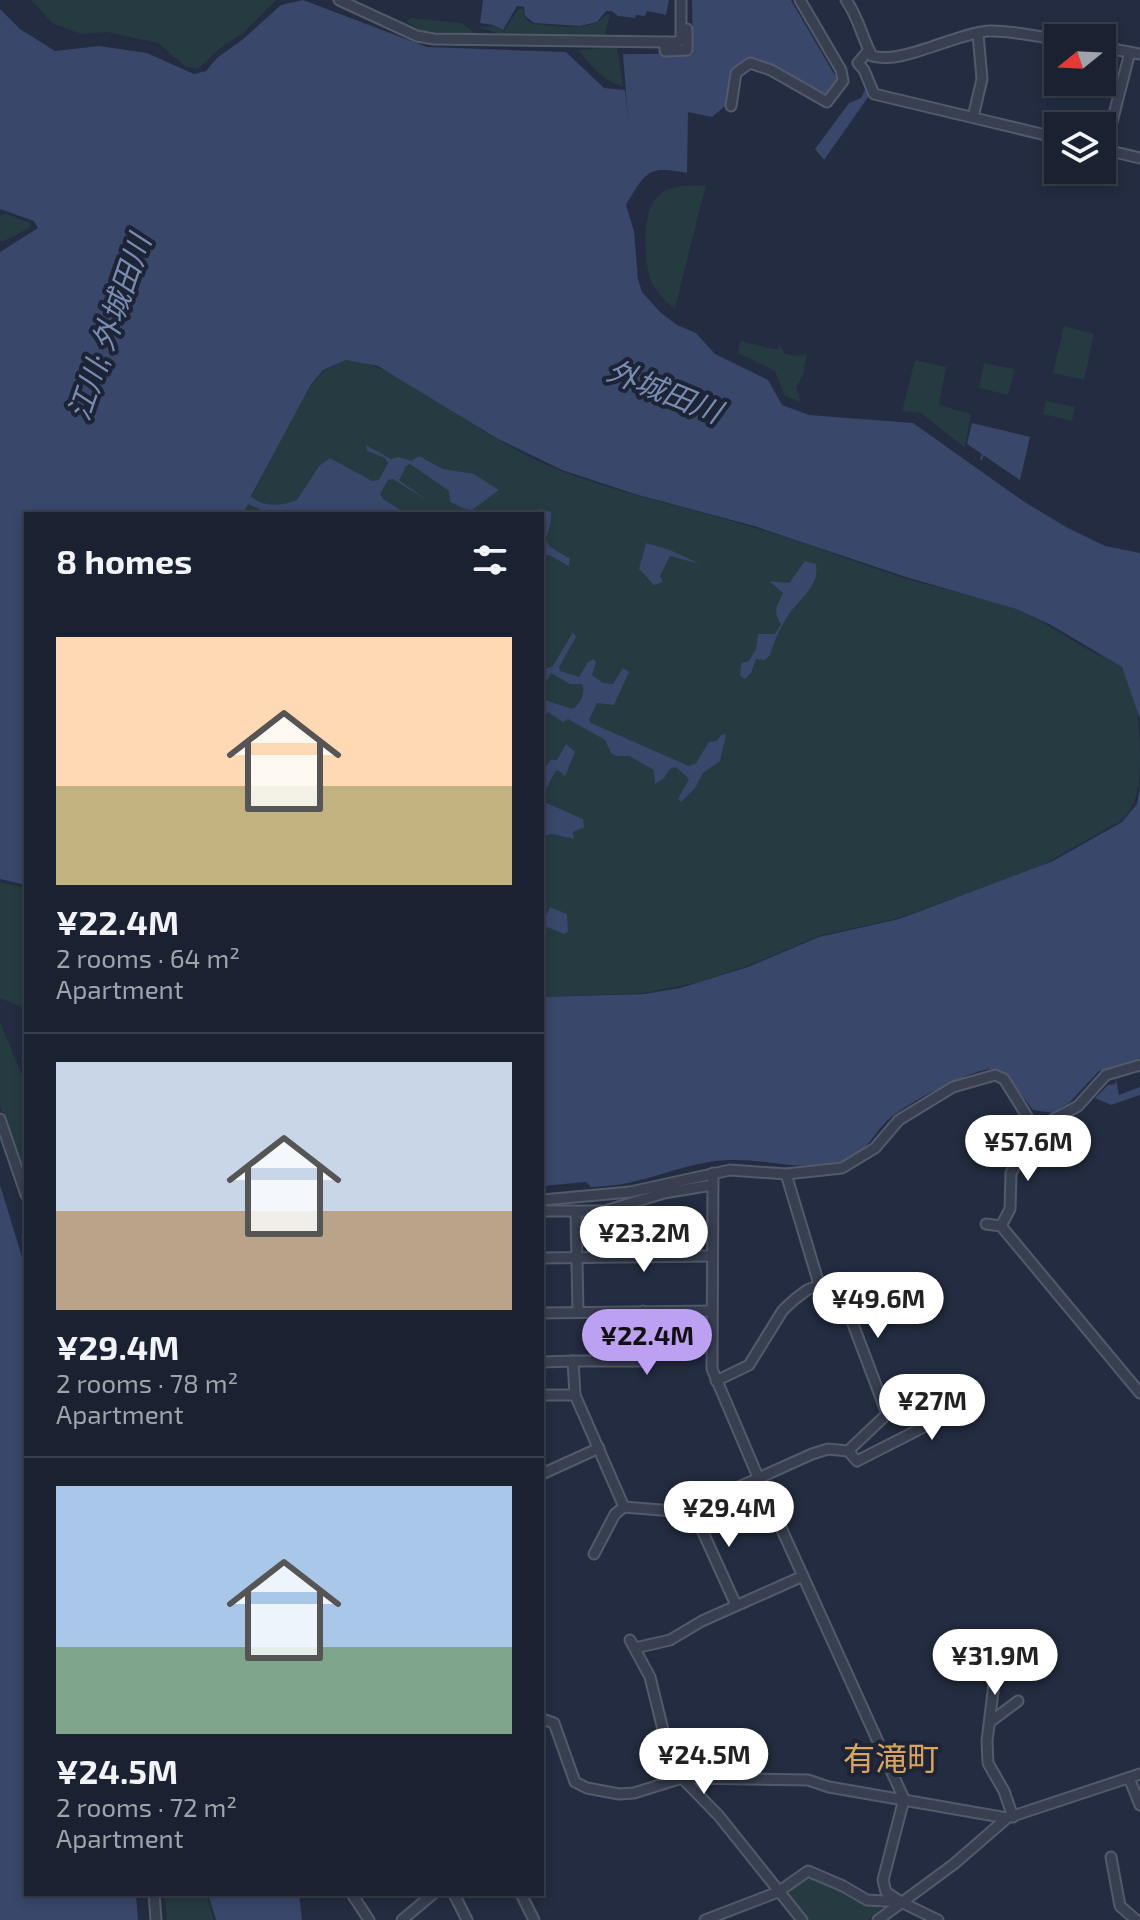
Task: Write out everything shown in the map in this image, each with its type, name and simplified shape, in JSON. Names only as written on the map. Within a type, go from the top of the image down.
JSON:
[{"type":"street","points":[[339,0],[404,30],[434,39],[665,42],[678,42],[681,38],[684,0]]},
{"type":"street","points":[[731,106],[736,73],[750,63],[771,70],[827,102],[843,81],[841,70],[800,0]]},
{"type":"street","points":[[846,0],[872,56],[888,58],[987,31],[1044,37]]},
{"type":"street","points":[[973,117],[982,79],[978,34]]},
{"type":"street","points":[[869,50],[858,63],[874,94],[1044,135]]},
{"type":"street","points":[[1115,112],[1135,53]]},
{"type":"street","points":[[1116,152],[1140,158]]},
{"type":"street","points":[[1001,1226],[1010,1209],[1011,1173],[1039,1127],[1078,1106],[1106,1075],[1140,1065]]},
{"type":"street","points":[[544,1200],[630,1192],[730,1170],[786,1174],[824,1172],[857,1161],[875,1148],[899,1120],[953,1087],[995,1075],[1004,1079],[1030,1121],[1039,1127]]},
{"type":"street","points":[[0,1119],[24,1189]]},
{"type":"street","points":[[713,1173],[712,1369],[904,1799],[883,1880],[886,1892],[938,1920]]},
{"type":"street","points":[[786,1174],[819,1284]]},
{"type":"street","points":[[544,1211],[605,1211],[664,1193],[712,1185]]},
{"type":"street","points":[[576,1213],[578,1312]]},
{"type":"street","points":[[986,1224],[1001,1226],[1140,1393]]},
{"type":"street","points":[[544,1258],[712,1256]]},
{"type":"street","points":[[594,1554],[615,1514],[624,1507],[673,1511],[692,1508],[821,1450],[848,1451],[887,1414],[836,1279],[807,1290],[783,1310],[749,1365],[716,1381]]},
{"type":"street","points":[[544,1362],[644,1361],[643,1311]]},
{"type":"street","points":[[544,1313],[712,1311]]},
{"type":"street","points":[[573,1361],[575,1395],[624,1507]]},
{"type":"street","points":[[848,1451],[857,1461],[963,1407],[967,1392]]},
{"type":"street","points":[[544,1395],[575,1395]]},
{"type":"street","points":[[544,1473],[599,1448]]},
{"type":"street","points":[[692,1508],[736,1605]]},
{"type":"street","points":[[802,1920],[724,1822],[682,1778],[668,1750],[650,1677],[632,1644],[670,1640],[736,1605],[803,1576]]},
{"type":"street","points":[[995,1675],[988,1763],[1004,1791],[1010,1817]]},
{"type":"street","points":[[990,1722],[1018,1701]]},
{"type":"street","points":[[544,1720],[554,1723],[575,1782],[581,1786],[623,1794],[682,1778],[808,1780],[829,1787],[1010,1817]]},
{"type":"street","points":[[878,1920],[954,1864],[1010,1817],[1140,1774]]},
{"type":"street","points":[[1129,1778],[1140,1805]]},
{"type":"street","points":[[1111,1857],[1120,1906],[1136,1920]]},
{"type":"street","points":[[705,1920],[778,1892],[808,1871],[867,1900],[901,1902]]},
{"type":"street","points":[[154,1896],[156,1920]]},
{"type":"street","points":[[353,1896],[369,1920]]},
{"type":"street","points":[[402,1920],[431,1896]]},
{"type":"street","points":[[455,1896],[467,1920]]},
{"type":"street","points":[[522,1896],[534,1920]]},
{"type":"shaded area","points":[[31,0],[276,0],[243,33],[219,49],[198,69],[185,66],[158,43],[107,32],[81,34],[52,23]]},
{"type":"shaded area","points":[[518,9],[523,9],[525,19],[533,24],[562,27],[591,25],[610,15],[605,35],[502,35],[478,27],[494,26],[504,31]]},
{"type":"shaded area","points":[[411,18],[461,23],[480,36],[422,31],[407,22]]},
{"type":"shaded area","points":[[617,47],[623,86],[603,77],[578,50]]},
{"type":"shaded area","points":[[706,185],[675,309],[656,290],[649,275],[645,245],[649,212],[658,196],[669,189]]},
{"type":"shaded area","points":[[7,214],[31,223],[29,228],[2,242],[0,215]]},
{"type":"shaded area","points":[[1064,326],[1094,334],[1084,380],[1053,373]]},
{"type":"shaded area","points":[[740,341],[774,349],[779,349],[779,344],[785,354],[807,354],[803,375],[796,387],[801,402],[785,396],[775,371],[738,353]]},
{"type":"shaded area","points":[[346,360],[381,369],[419,389],[507,445],[564,472],[775,534],[904,578],[1015,609],[1114,661],[1127,675],[1138,720],[1140,772],[1132,806],[1122,820],[1039,867],[899,918],[819,936],[748,966],[699,982],[645,993],[544,997],[544,512],[244,512],[295,410],[323,371]]},
{"type":"shaded area","points":[[915,360],[946,367],[939,405],[971,414],[965,448],[921,413],[902,411]]},
{"type":"shaded area","points":[[984,363],[1015,369],[1008,395],[979,388]]},
{"type":"shaded area","points":[[1046,401],[1075,407],[1072,421],[1043,414]]},
{"type":"shaded area","points":[[0,882],[24,888],[24,1008],[0,998]]},
{"type":"shaded area","points":[[0,1022],[24,1080],[24,1171],[0,1105]]},
{"type":"shaded area","points":[[808,1873],[881,1909],[868,1920],[806,1920],[784,1892]]},
{"type":"shaded area","points":[[165,1896],[207,1896],[214,1920],[167,1920]]},
{"type":"water","points":[[303,0],[427,47],[566,52],[604,88],[625,90],[628,119],[623,54],[693,54],[692,0],[791,0],[837,79],[826,95],[772,67],[748,60],[730,72],[725,106],[712,117],[688,112],[687,173],[663,170],[649,174],[626,205],[634,231],[642,292],[661,313],[677,325],[696,333],[715,354],[768,380],[782,405],[809,415],[913,423],[1023,501],[1066,527],[1105,546],[1140,553],[1140,719],[1122,667],[1051,625],[1016,609],[906,577],[754,526],[638,495],[562,470],[498,439],[378,366],[346,360],[323,370],[310,386],[251,496],[261,503],[272,505],[297,500],[319,466],[330,458],[372,481],[379,480],[388,463],[385,458],[367,451],[366,445],[391,459],[399,457],[411,461],[419,456],[443,469],[474,474],[499,490],[472,510],[465,509],[450,502],[449,491],[410,464],[399,480],[428,501],[393,479],[388,480],[380,494],[404,512],[266,512],[248,504],[244,512],[24,512],[24,885],[0,879],[0,252],[38,228],[34,221],[0,209],[0,9],[20,29],[55,51],[99,46],[147,53],[194,74],[206,71],[217,58],[281,5]]},
{"type":"water","points":[[483,0],[669,0],[666,15],[647,11],[645,16],[636,15],[635,18],[606,11],[597,22],[580,26],[534,23],[525,16],[524,7],[517,6],[503,30],[480,23]]},
{"type":"water","points":[[867,86],[871,93],[824,160],[815,149],[849,103],[861,98]]},
{"type":"water","points":[[972,423],[1030,437],[1020,480],[967,444]]},
{"type":"water","points":[[536,510],[551,512],[547,542],[570,558],[569,566],[549,555],[544,557],[544,512]]},
{"type":"water","points":[[646,543],[700,564],[670,556],[660,576],[663,582],[654,585],[639,569]]},
{"type":"water","points":[[805,561],[816,564],[812,585],[786,618],[770,655],[765,660],[756,659],[745,679],[740,676],[741,663],[749,661],[756,649],[758,634],[775,634],[781,624],[776,612],[783,593],[769,581],[789,583]]},
{"type":"water","points":[[573,632],[576,637],[559,667],[560,671],[579,677],[588,662],[594,659],[596,663],[592,675],[603,683],[613,684],[623,668],[629,672],[614,705],[597,703],[589,720],[591,723],[689,766],[696,763],[709,742],[717,741],[726,734],[720,761],[703,773],[695,788],[681,802],[678,799],[689,779],[676,767],[655,784],[654,770],[629,756],[616,756],[611,753],[605,740],[568,719],[563,722],[548,712],[544,715],[544,700],[572,709],[582,698],[582,684],[570,684],[551,673],[544,685],[544,669],[553,666]]},
{"type":"water","points":[[566,744],[575,752],[565,776],[558,770],[555,772],[544,793],[544,770],[550,760],[557,760]]},
{"type":"water","points":[[1140,786],[1140,1058],[1099,1071],[1070,1102],[1052,1113],[1033,1110],[1000,1070],[970,1074],[905,1108],[885,1123],[861,1150],[837,1162],[808,1166],[721,1160],[618,1185],[591,1187],[586,1182],[544,1186],[544,997],[645,994],[680,988],[748,967],[819,937],[899,919],[1053,861],[1122,822],[1137,804]]},
{"type":"water","points":[[544,802],[583,819],[584,827],[573,832],[574,839],[552,834],[544,836]]},
{"type":"water","points":[[550,907],[567,914],[568,931],[564,934],[544,926]]},
{"type":"water","points":[[1116,1079],[1119,1095],[1140,1087],[1140,1095],[1111,1105],[1095,1098],[1108,1085],[1115,1084]]},
{"type":"water","points":[[0,1185],[24,1263],[24,1896],[136,1896],[138,1920],[0,1920]]},
{"type":"water","points":[[209,1896],[299,1896],[302,1920],[216,1920]]},
{"type":"waterway","points":[[981,459],[983,455]]},
{"type":"district","name":"有滝町","points":[[891,1757]]},
{"type":"water label","name":"江川; 外城田川","points":[[108,327]]},
{"type":"water label","name":"外城田川","points":[[665,390]]}]
